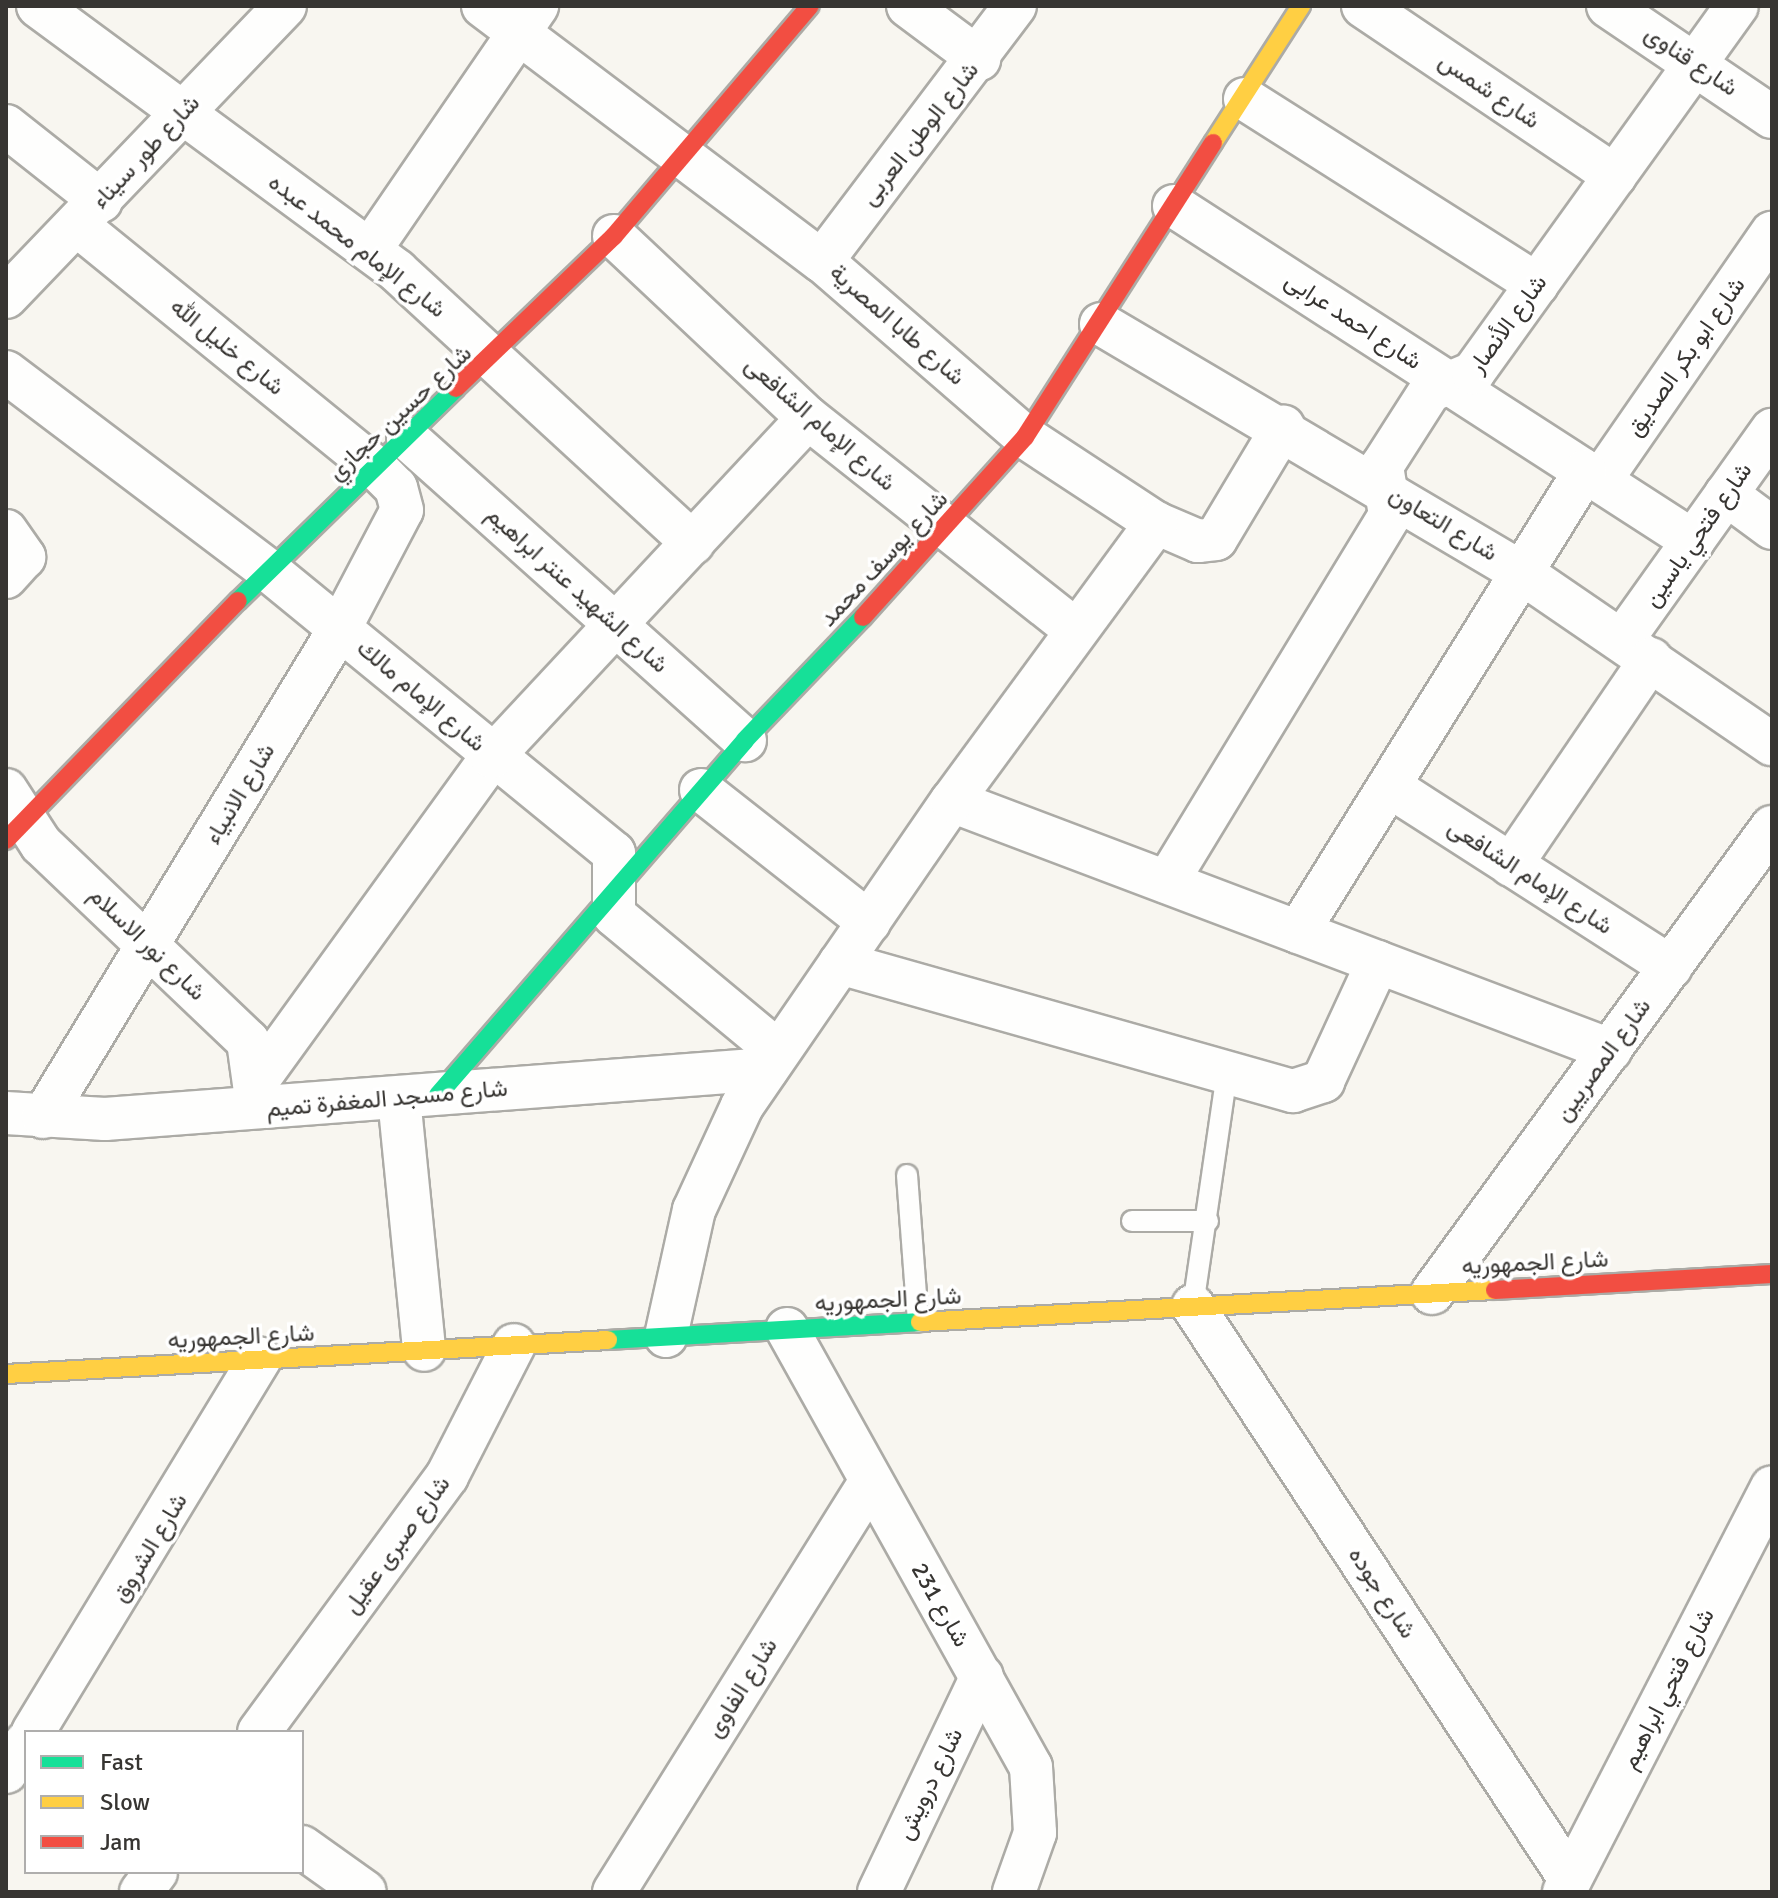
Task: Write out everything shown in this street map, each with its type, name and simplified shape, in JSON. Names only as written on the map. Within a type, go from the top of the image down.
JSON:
[{"type":"street","name":"شارع الإمام محمد عبده","points":[[38,6],[370,250],[494,358],[693,543]]},
{"type":"street","name":"شارع طور سيناء","points":[[6,297],[285,6]]},
{"type":"street","name":"شارع طابا المصرية","points":[[483,6],[528,20],[687,154],[822,261],[1025,437],[1156,523],[1198,541],[1216,539],[1283,427]]},
{"type":"street","name":"شارع حسين حجازي","points":[[12,816],[494,358],[614,236],[810,6]]},
{"type":"street","points":[[908,6],[979,59]]},
{"type":"street","name":"شارع الوطن العربى","points":[[822,261],[979,59],[1015,6]]},
{"type":"street","name":"شارع يوسف محمد","points":[[418,1097],[616,889],[745,740],[945,532],[1025,437],[1101,324],[1301,6]]},
{"type":"street","name":"شارع شمس","points":[[1363,6],[1615,176]]},
{"type":"street","name":"شارع قناوى","points":[[1608,6],[1772,117]]},
{"type":"street","name":"شارع الأنصار","points":[[1167,882],[1390,515],[1382,466],[1430,391],[1473,373],[1737,6]]},
{"type":"street","points":[[370,250],[528,20]]},
{"type":"street","points":[[1245,99],[1537,284]]},
{"type":"street","name":"شارع خليل الله","points":[[6,126],[89,213],[376,468]]},
{"type":"street","name":"شارع احمد عرابى","points":[[1174,206],[1693,541]]},
{"type":"street","name":"شارع ابو بكر الصديق","points":[[1298,932],[1522,573],[1772,233]]},
{"type":"street","name":"شارع الإمام الشافعى","points":[[614,236],[808,418],[945,532],[1075,630]]},
{"type":"street","name":"شارع التعاون","points":[[1101,324],[1283,427],[1522,573],[1772,744]]},
{"type":"street","name":"شارع الإمام مالك","points":[[6,372],[268,570],[492,757],[614,853],[614,915],[773,1060]]},
{"type":"street","points":[[256,1097],[492,757],[808,418]]},
{"type":"street","name":"شارع فتحي ياسين","points":[[1511,865],[1637,649],[1693,541],[1772,430]]},
{"type":"street","name":"شارع الشهيد عنتر ابراهيم","points":[[408,439],[745,740]]},
{"type":"street","name":"شارع الانبياء","points":[[25,1115],[149,946],[340,628],[402,510],[396,488],[376,468]]},
{"type":"street","points":[[1726,494],[1772,528]]},
{"type":"street","points":[[666,1336],[694,1210],[773,1060],[952,801],[1156,523]]},
{"type":"street","points":[[6,531],[24,557],[6,577]]},
{"type":"street","name":"شارع الإمام الشافعى","points":[[1389,786],[1671,967]]},
{"type":"street","points":[[701,790],[869,922]]},
{"type":"street","points":[[952,801],[1610,1050]]},
{"type":"street","name":"شارع نور الاسلام","points":[[12,816],[248,1041],[256,1097]]},
{"type":"street","name":"شارع المصريين","points":[[1432,1293],[1772,827]]},
{"type":"street","points":[[840,963],[1293,1091],[1315,1088],[1378,962]]},
{"type":"street","name":"شارع مسجد المغفرة تميم","points":[[25,1115],[256,1097],[418,1097],[773,1060]]},
{"type":"street","points":[[418,1097],[424,1350]]},
{"type":"street","name":"شارع الجمهوريه","points":[[6,1374],[1772,1274]]},
{"type":"street","name":"شارع جوده","points":[[1193,1306],[1567,1886]]},
{"type":"street","name":"شارع 231","points":[[787,1329],[869,1484],[982,1676],[1037,1788],[1035,1833],[1014,1892]]},
{"type":"street","name":"شارع صبرى عقيل","points":[[260,1730],[447,1476],[514,1345]]},
{"type":"street","name":"شارع الشروق","points":[[34,1730],[260,1359]]},
{"type":"street","name":"شارع الفاوى","points":[[614,1892],[869,1484]]},
{"type":"street","name":"شارع فتحي ابراهيم","points":[[1567,1886],[1772,1487]]},
{"type":"street","name":"شارع درويش","points":[[879,1892],[982,1676]]},
{"type":"street","points":[[6,1772],[24,1745]]},
{"type":"street","points":[[304,1848],[365,1892]]},
{"type":"lane","points":[[1193,1306],[1208,1221],[1227,1073]]},
{"type":"lane","points":[[907,1175],[918,1322]]},
{"type":"lane","points":[[1132,1221],[1208,1221]]},
{"type":"traffic: fast","points":[[238,601],[456,388]]},
{"type":"traffic: fast","points":[[438,1095],[745,740],[863,617]]},
{"type":"traffic: fast","points":[[608,1340],[920,1322]]},
{"type":"traffic: slow","points":[[1213,143],[1301,6]]},
{"type":"traffic: slow","points":[[920,1322],[1495,1290]]},
{"type":"traffic: slow","points":[[6,1374],[608,1340]]},
{"type":"traffic: jam","points":[[456,388],[614,236],[810,6]]},
{"type":"traffic: jam","points":[[863,617],[1025,437],[1213,143]]},
{"type":"traffic: jam","points":[[6,840],[238,601]]},
{"type":"traffic: jam","points":[[1495,1290],[1772,1274]]}]
